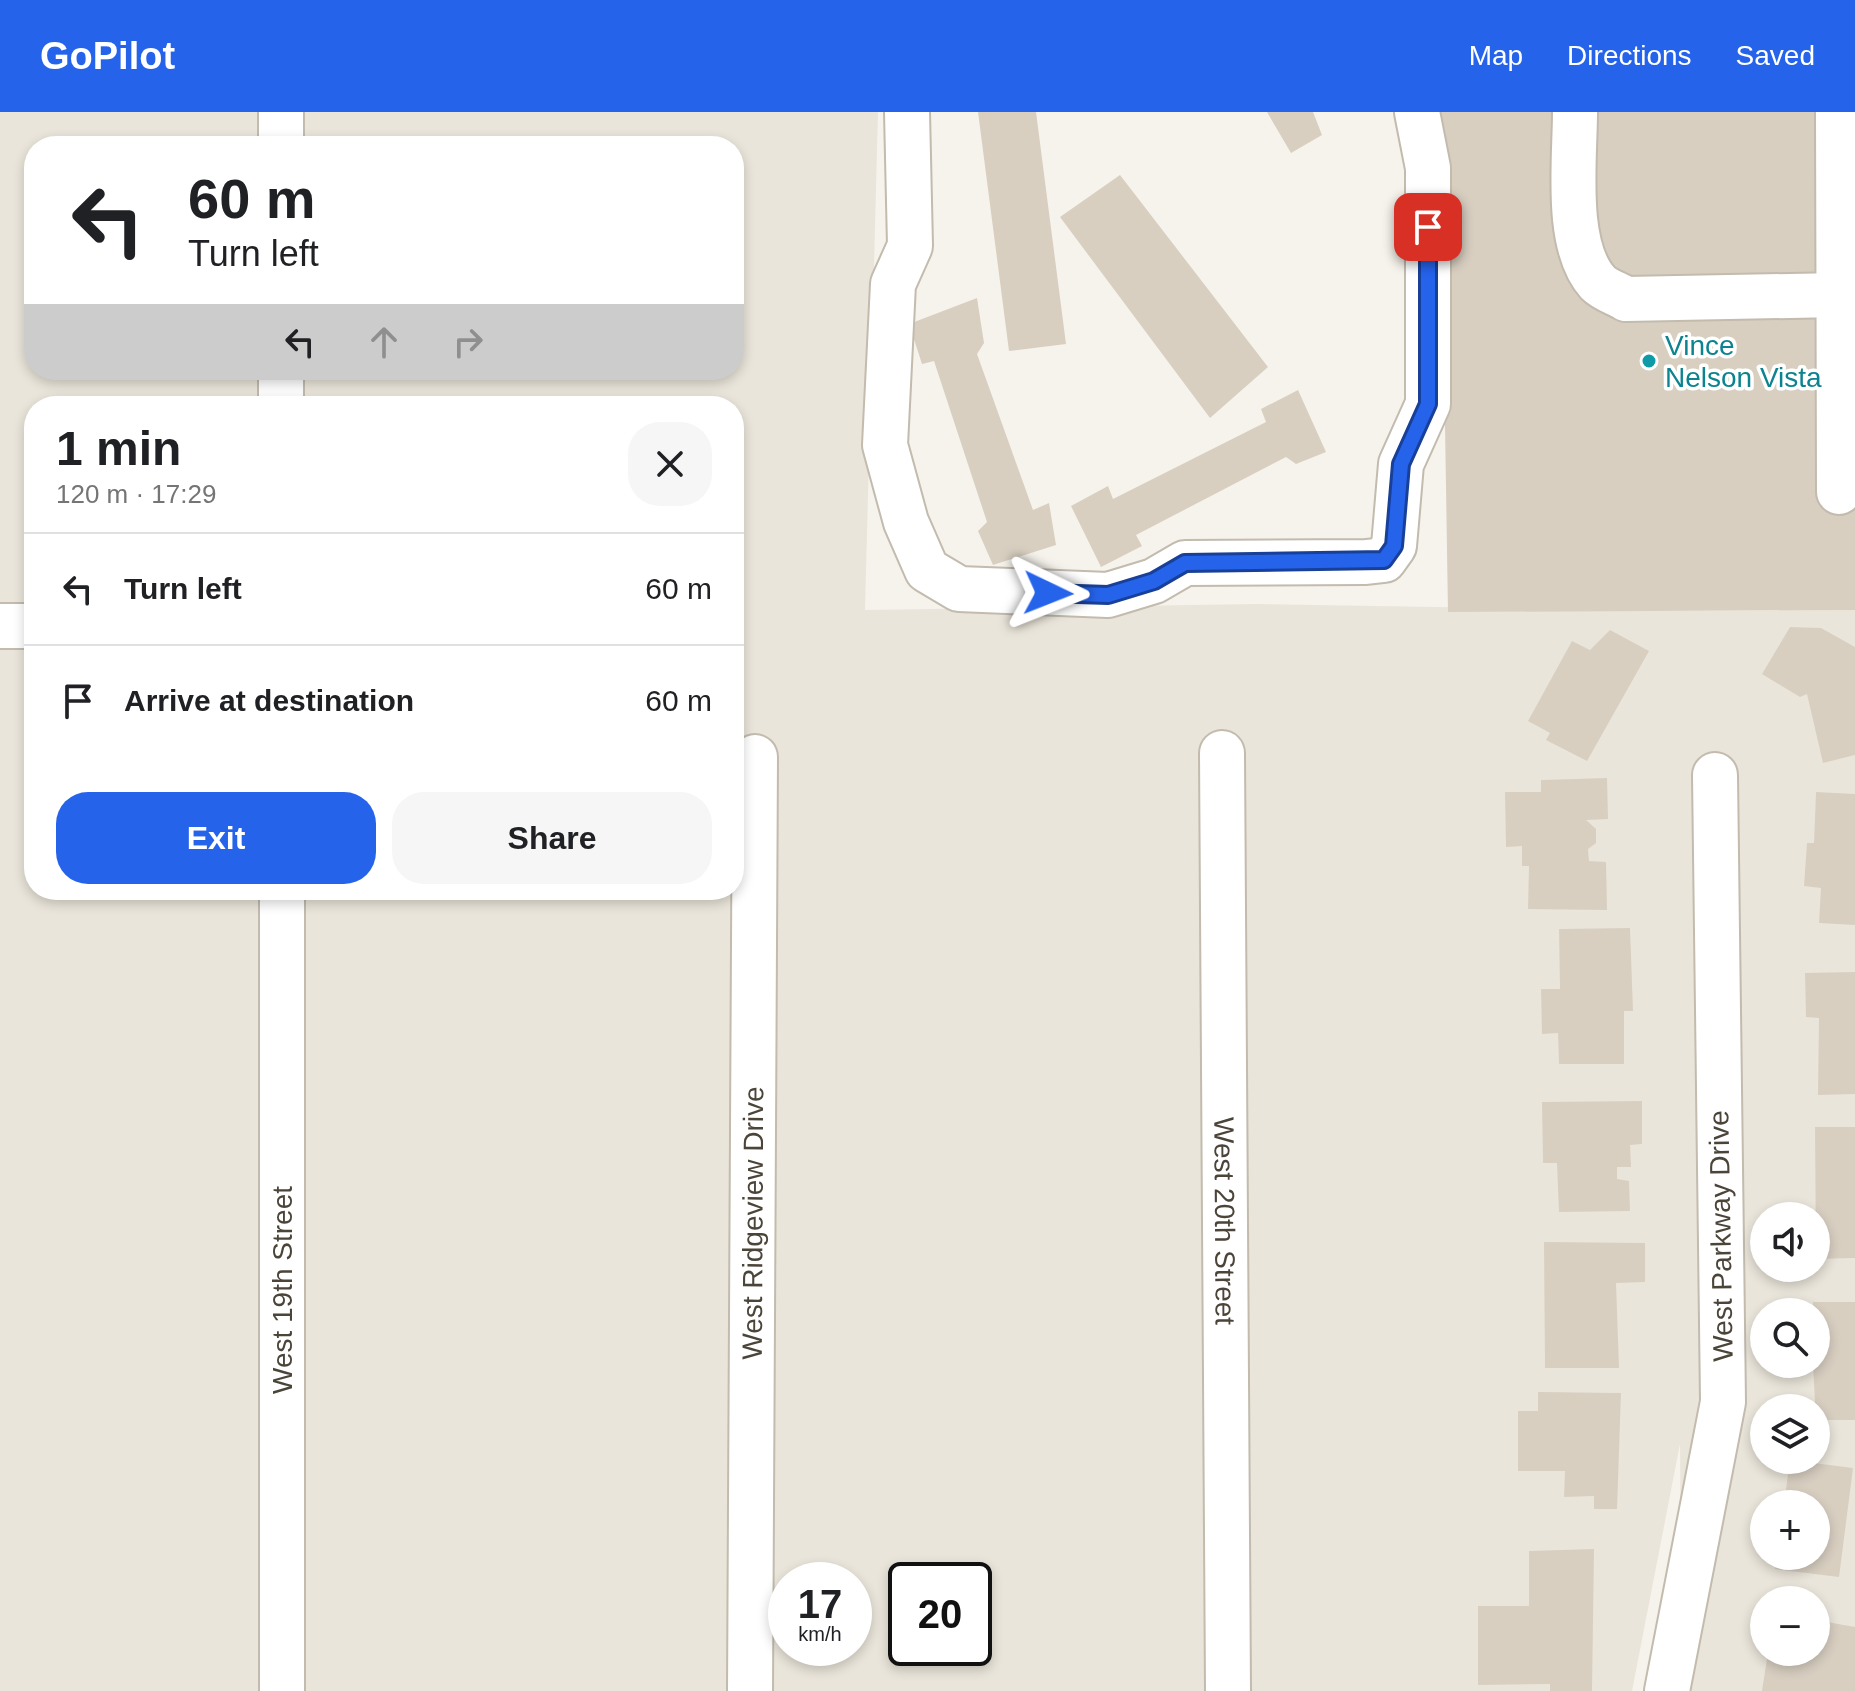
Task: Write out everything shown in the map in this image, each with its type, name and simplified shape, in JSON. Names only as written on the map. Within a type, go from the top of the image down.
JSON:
[{"type":"street","points":[[281,112],[281,136]]},
{"type":"street","points":[[907,112],[910,246],[893,284],[885,445],[906,522],[927,570],[959,589],[1108,595],[1154,581],[1185,563],[1366,562],[1384,560],[1394,546],[1401,464],[1428,404],[1428,168],[1417,112]]},
{"type":"street","points":[[1575,112],[1575,197],[1579,248],[1599,284],[1626,299],[1839,295]]},
{"type":"street","points":[[1838,112],[1839,492]]},
{"type":"street","points":[[0,626],[24,626]]},
{"type":"street","name":"West 20th Street","points":[[1222,753],[1228,1691]]},
{"type":"street","name":"West Ridgeview Drive","points":[[750,1691],[755,757]]},
{"type":"street","name":"West Parkway Drive","points":[[1667,1691],[1723,1402],[1715,775]]},
{"type":"street","name":"West 19th Street","points":[[282,900],[282,1691]]},
{"type":"shaded area","points":[[0,112],[878,112],[865,610],[1257,604],[1675,611],[1855,610],[1855,1691],[1682,1691],[1680,1444],[1632,1691],[0,1691]]},
{"type":"building","points":[[978,112],[1036,112],[1066,344],[1009,351]]},
{"type":"building","points":[[1267,112],[1313,112],[1322,135],[1291,153]]},
{"type":"building","name":"Vince Nelson Vista","points":[[1440,112],[1855,112],[1855,610],[1448,612]]},
{"type":"building","points":[[1120,175],[1268,367],[1210,418],[1060,217]]},
{"type":"building","points":[[977,298],[984,343],[977,354],[1033,510],[1049,503],[1056,545],[993,565],[978,531],[987,522],[934,361],[922,364],[909,324]]},
{"type":"building","points":[[1298,390],[1326,452],[1296,464],[1286,457],[1136,535],[1142,546],[1101,567],[1071,506],[1108,486],[1113,499],[1266,422],[1261,409]]},
{"type":"building","points":[[1790,627],[1821,628],[1855,647],[1855,755],[1823,763],[1807,694],[1800,697],[1762,674]]},
{"type":"building","points":[[1610,630],[1649,651],[1587,761],[1546,740],[1550,733],[1528,721],[1572,641],[1590,650]]},
{"type":"building","points":[[1607,778],[1608,819],[1586,820],[1596,829],[1596,843],[1588,849],[1589,861],[1606,862],[1607,910],[1528,909],[1529,866],[1522,866],[1522,846],[1506,847],[1505,792],[1541,792],[1541,780]]},
{"type":"building","points":[[1816,792],[1855,794],[1855,925],[1819,923],[1821,888],[1804,886],[1807,843],[1814,843]]},
{"type":"building","points":[[1630,928],[1633,1011],[1624,1011],[1624,1064],[1559,1064],[1558,1033],[1542,1034],[1541,989],[1560,989],[1559,929]]},
{"type":"building","points":[[1855,972],[1855,1094],[1818,1095],[1819,1018],[1806,1017],[1805,973]]},
{"type":"building","points":[[1642,1101],[1642,1144],[1630,1145],[1631,1167],[1617,1167],[1617,1179],[1629,1181],[1630,1211],[1559,1212],[1557,1163],[1543,1163],[1542,1102]]},
{"type":"building","points":[[1815,1127],[1855,1127],[1855,1258],[1830,1259],[1830,1202],[1816,1202]]},
{"type":"building","points":[[1544,1242],[1645,1243],[1645,1282],[1616,1283],[1619,1368],[1545,1368]]},
{"type":"building","points":[[1830,1302],[1855,1302],[1855,1420],[1830,1420],[1830,1394],[1815,1394],[1814,1378],[1830,1378]]},
{"type":"building","points":[[1538,1392],[1621,1393],[1617,1509],[1594,1509],[1594,1496],[1564,1497],[1565,1471],[1518,1471],[1518,1411],[1538,1411]]},
{"type":"building","points":[[1830,1465],[1853,1468],[1839,1577],[1783,1570],[1830,1570],[1830,1490],[1786,1490],[1788,1474],[1830,1474]]},
{"type":"building","points":[[1594,1549],[1592,1691],[1550,1691],[1550,1684],[1478,1685],[1478,1606],[1529,1606],[1529,1551]]},
{"type":"building","points":[[1830,1623],[1855,1627],[1855,1691],[1762,1691],[1766,1666],[1830,1666]]},
{"type":"place","name":"Vince Nelson Vista","points":[[1649,361]]},
{"type":"route","points":[[1048,593],[1108,595],[1154,581],[1185,563],[1384,560],[1394,546],[1401,464],[1428,404],[1428,227]]}]
